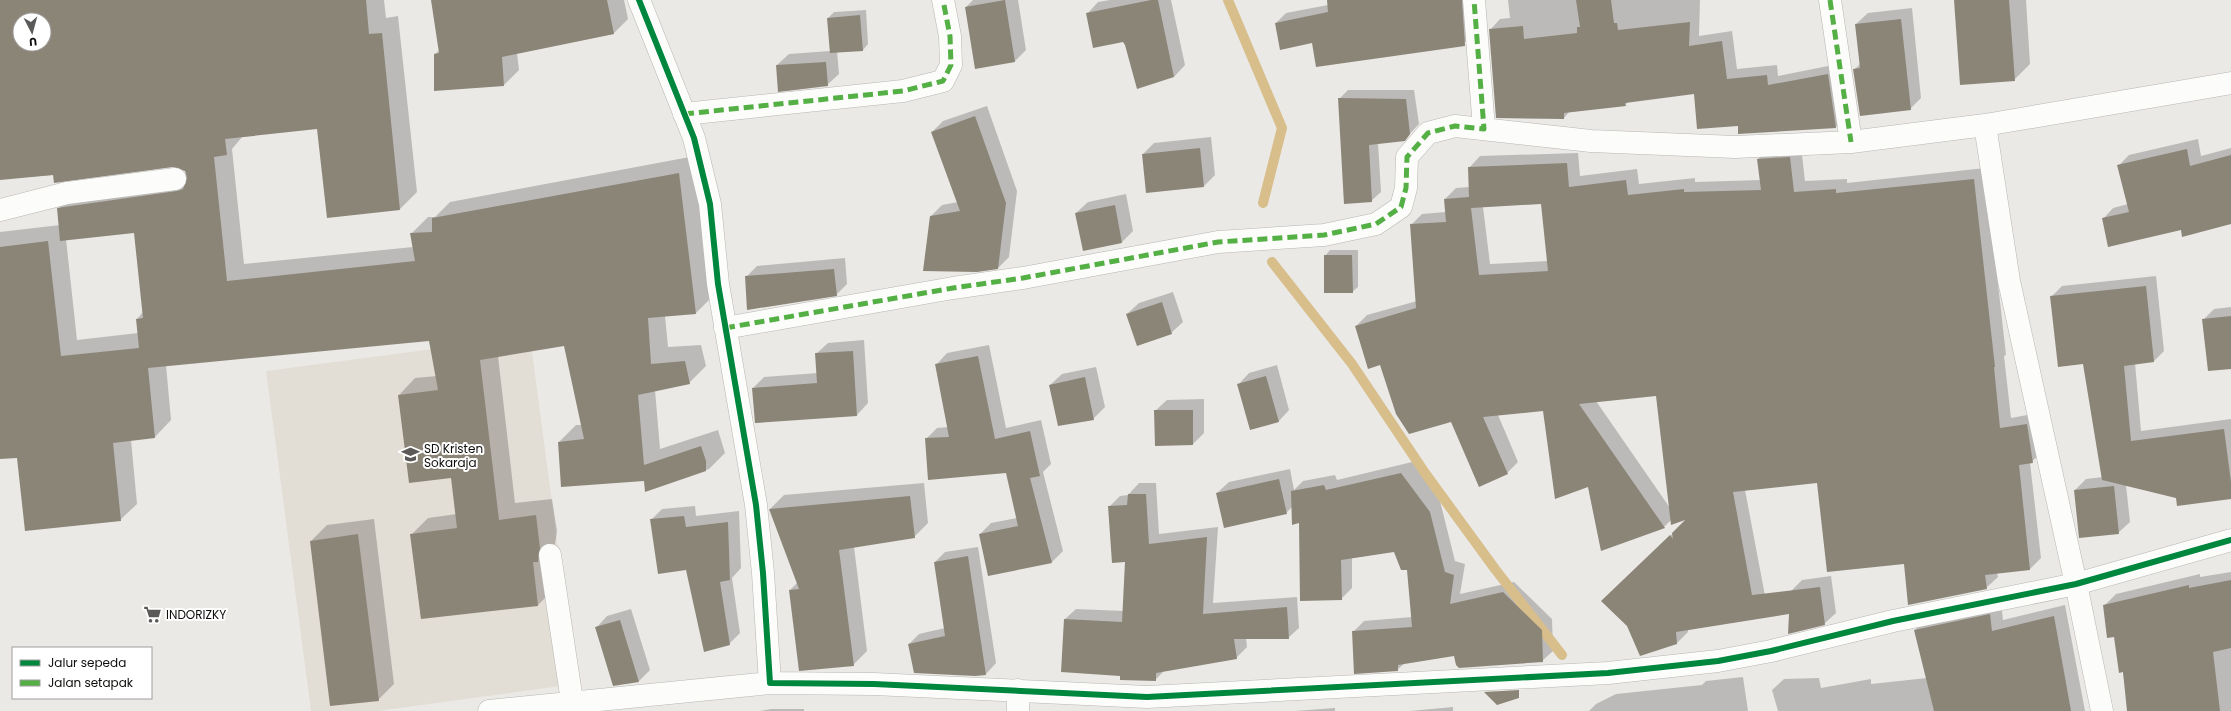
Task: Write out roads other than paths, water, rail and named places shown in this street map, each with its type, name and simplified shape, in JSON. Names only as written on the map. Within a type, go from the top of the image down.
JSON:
[{"type":"street","points":[[639,0],[694,138],[710,204],[725,328],[756,505],[763,573],[770,682]]},
{"type":"street","points":[[684,114],[903,91],[943,80],[950,65],[950,36],[943,0]]},
{"type":"street","points":[[1474,0],[1484,130]]},
{"type":"street","points":[[1830,0],[1851,142]]},
{"type":"street","points":[[725,328],[953,288],[1023,278],[1218,242],[1324,235],[1376,224],[1401,207],[1406,188],[1407,157],[1428,133],[1455,126],[1591,141],[1720,146],[1851,142],[1985,125],[2231,83]]},
{"type":"street","points":[[1985,125],[2009,282],[2076,584],[2102,711]]},
{"type":"street","points":[[0,210],[36,199],[67,193],[175,179]]},
{"type":"street","points":[[489,711],[572,701],[770,682],[1018,700],[1147,697],[1608,673],[1718,661],[1771,651],[1893,621],[2076,584],[2231,540]]},
{"type":"street","points":[[550,555],[572,701]]},
{"type":"waterway","points":[[1228,0],[1282,128],[1263,203]]},
{"type":"waterway","points":[[1272,262],[1352,364],[1425,473],[1495,569],[1562,655]]},
{"type":"place","name":"SD Kristen Sokaraja","points":[[411,455]]},
{"type":"place","name":"INDORIZKY","points":[[153,614]]}]
